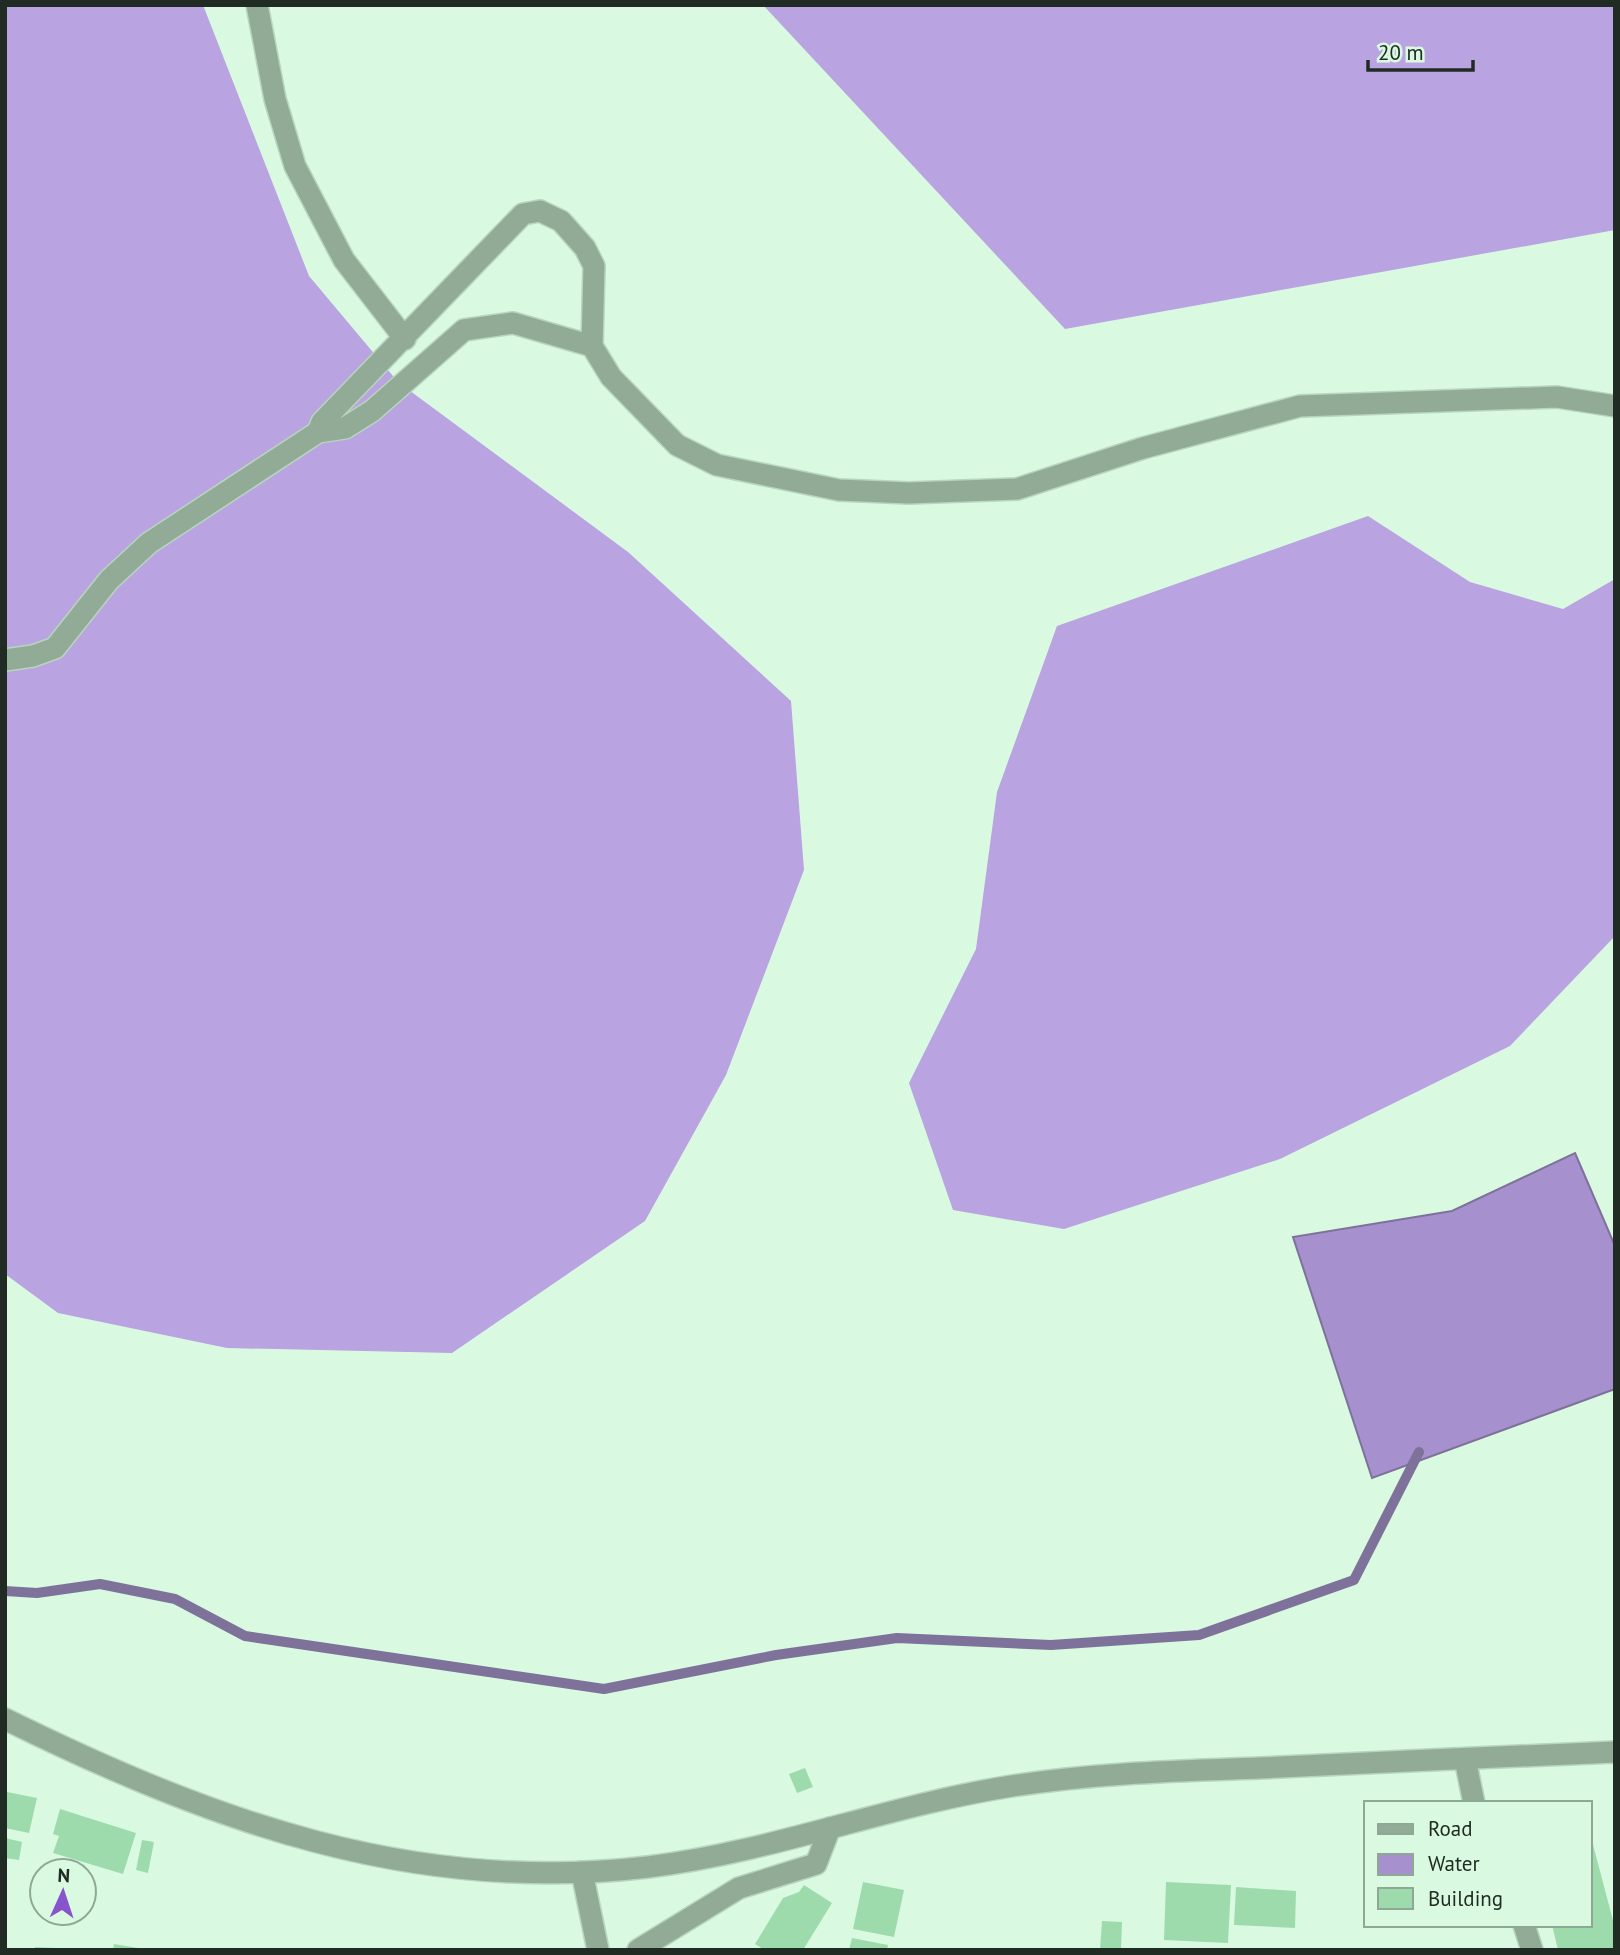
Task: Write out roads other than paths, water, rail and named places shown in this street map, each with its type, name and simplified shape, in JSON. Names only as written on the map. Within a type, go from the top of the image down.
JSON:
[{"type":"street","points":[[257,5],[275,99],[295,166],[344,260],[405,339]]},
{"type":"street","points":[[318,432],[322,422],[523,214],[540,211],[561,221],[585,248],[594,266],[592,346],[611,377],[677,445],[717,465],[839,490],[909,493],[1017,489],[1143,448],[1300,406],[1557,397],[1615,406]]},
{"type":"street","points":[[5,660],[33,656],[55,648],[110,580],[149,543],[318,432],[345,428],[372,411],[464,330],[513,323],[592,346]]},
{"type":"street","points":[[5,1719],[227,1816],[339,1850],[399,1862],[485,1871],[582,1872],[662,1864],[741,1850],[1010,1786],[1117,1773],[1615,1752]]},
{"type":"street","points":[[1465,1759],[1474,1801]]},
{"type":"street","points":[[643,1949],[739,1888],[816,1864],[830,1828]]},
{"type":"street","points":[[582,1872],[598,1950]]},
{"type":"street","points":[[1525,1927],[1532,1950]]},
{"type":"water","points":[[1575,1153],[1615,1246],[1615,1389],[1372,1478],[1293,1237],[1452,1211]]},
{"type":"waterway","points":[[5,1591],[37,1593],[100,1584],[175,1599],[245,1636],[604,1689],[776,1655],[897,1638],[1051,1645],[1199,1635],[1354,1580],[1419,1452]]}]
